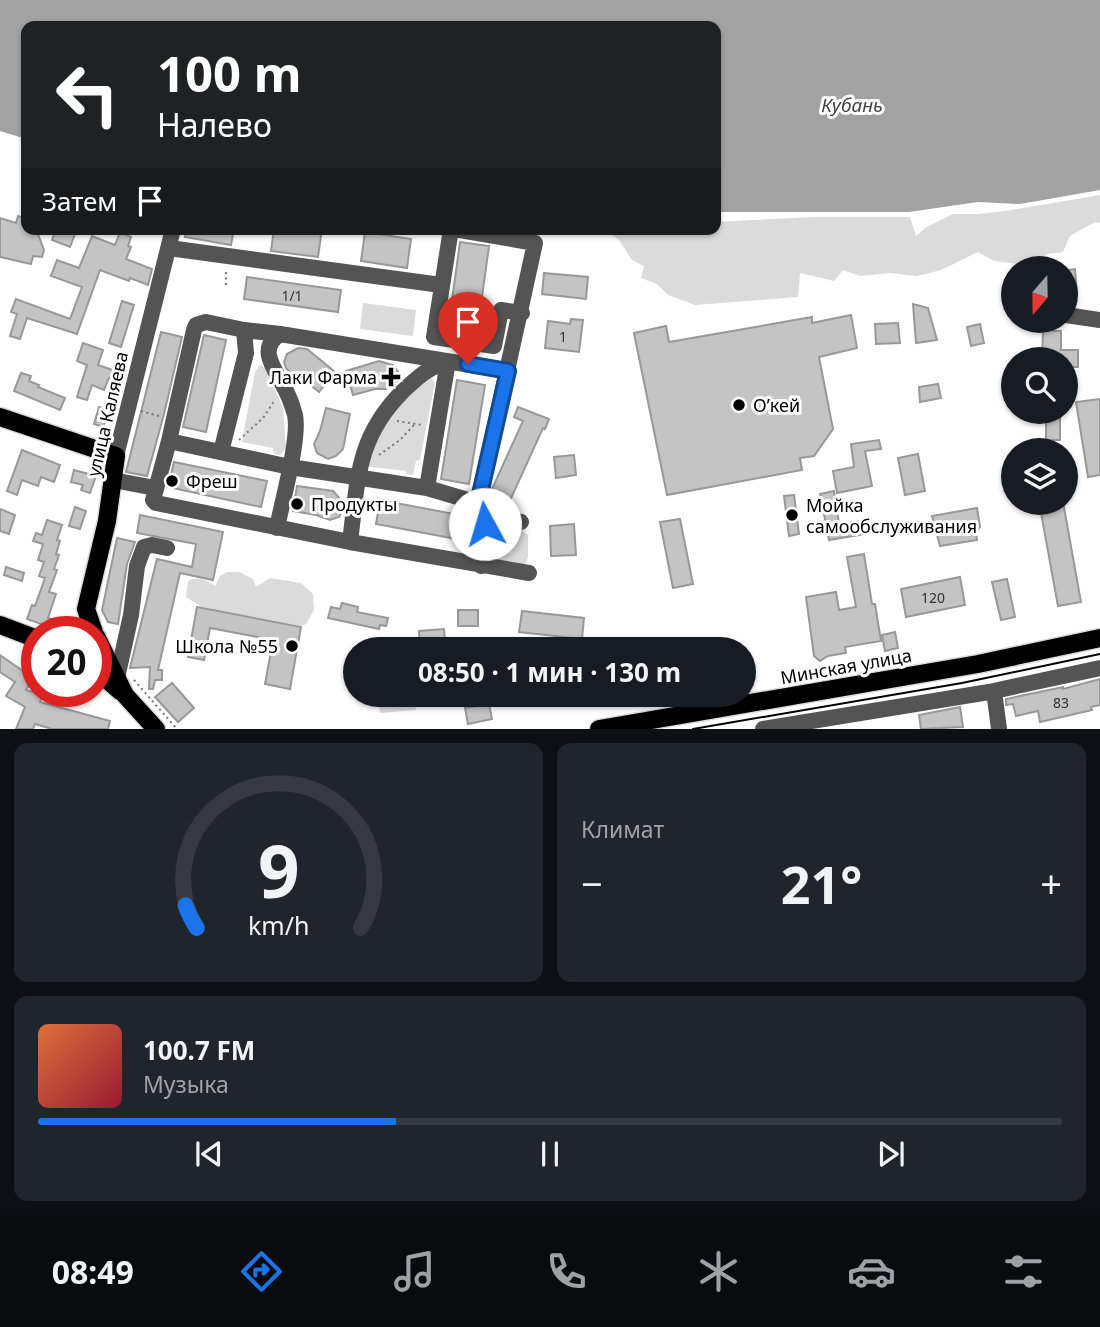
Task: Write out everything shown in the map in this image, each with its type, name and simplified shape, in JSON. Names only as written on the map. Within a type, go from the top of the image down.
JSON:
[{"type":"main road","points":[[0,417],[116,456]]},
{"type":"main road","name":"улица Каляева","points":[[84,616],[107,521],[116,456]]},
{"type":"main road","points":[[86,609],[89,616]]},
{"type":"main road","points":[[0,625],[21,633]]},
{"type":"main road","name":"Минская улица","points":[[598,729],[978,664],[1100,638]]},
{"type":"main road","points":[[112,668],[125,695]]},
{"type":"main road","points":[[112,684],[156,729]]},
{"type":"street","name":"улица Каляева","points":[[116,456],[172,235]]},
{"type":"street","points":[[452,235],[434,337],[494,346],[501,310],[522,313]]},
{"type":"street","points":[[481,566],[485,524],[479,509],[536,243],[489,235]]},
{"type":"street","points":[[169,248],[441,285]]},
{"type":"street","points":[[1078,317],[1100,320]]},
{"type":"street","points":[[508,371],[206,322],[197,325],[153,500],[156,503],[277,528],[529,573]]},
{"type":"street","points":[[223,447],[246,353],[244,330]]},
{"type":"street","points":[[277,528],[290,467],[296,418],[289,397],[269,360],[268,352],[274,338],[281,334]]},
{"type":"street","points":[[407,354],[418,370],[415,379]]},
{"type":"street","points":[[350,542],[366,444],[379,418],[428,368],[448,361]]},
{"type":"street","points":[[427,488],[448,361]]},
{"type":"street","points":[[169,441],[223,447],[290,467],[427,488],[521,522]]},
{"type":"street","points":[[113,480],[155,488]]},
{"type":"street","points":[[117,678],[131,615],[137,566],[144,547],[152,545],[167,548]]},
{"type":"street","points":[[765,728],[994,691],[1100,668]]},
{"type":"street","points":[[994,691],[999,729]]},
{"type":"path","points":[[225,264],[226,285]]},
{"type":"path","points":[[223,447],[240,440],[263,418],[277,396]]},
{"type":"path","points":[[137,410],[165,417]]},
{"type":"path","points":[[379,418],[437,428]]},
{"type":"path","points":[[381,454],[415,424]]},
{"type":"shaded area","points":[[1100,195],[1100,223],[1095,222],[1070,236],[1063,252],[1045,256],[1001,256],[1001,262],[978,252],[941,270],[917,276],[890,273],[860,276],[843,270],[834,281],[800,273],[798,297],[695,305],[668,295],[657,284],[641,278],[644,266],[632,260],[619,240],[612,235],[721,235],[721,222],[812,217],[910,217],[916,236],[925,228],[953,214],[979,214]]},
{"type":"shaded area","points":[[363,303],[416,310],[413,336],[360,329]]},
{"type":"shaded area","points":[[260,365],[265,368],[283,408],[286,448],[280,455],[274,454],[273,448],[242,442],[255,372]]},
{"type":"shaded area","points":[[431,378],[435,382],[420,460],[416,461],[413,475],[406,474],[406,471],[363,466],[388,411]]},
{"type":"shaded area","points":[[502,527],[521,530],[528,535],[526,563],[522,565],[494,559],[491,552],[494,530]]},
{"type":"shaded area","points":[[227,572],[239,572],[253,579],[256,587],[270,578],[301,583],[313,594],[314,610],[302,626],[202,607],[186,597],[188,581],[202,579],[215,586],[220,576]]},
{"type":"shaded area","points":[[379,707],[416,707],[416,710],[380,713]]},
{"type":"water","name":"Кубань","points":[[0,0],[1100,0],[1100,190],[1020,204],[978,202],[909,212],[721,212],[721,21],[21,21],[21,137],[0,131]]},
{"type":"building","points":[[18,216],[21,217],[21,235],[38,235],[44,250],[42,257],[33,256],[31,264],[0,257],[0,218],[16,223]]},
{"type":"building","points":[[54,235],[75,235],[70,247],[52,240]]},
{"type":"building","points":[[119,235],[131,237],[128,246],[131,247],[126,259],[152,269],[148,285],[100,270],[77,334],[27,318],[20,339],[10,336],[17,314],[11,312],[16,299],[70,319],[82,287],[51,276],[57,260],[79,268],[92,236],[115,245]]},
{"type":"building","points":[[185,235],[233,235],[231,245]]},
{"type":"building","points":[[273,235],[321,235],[318,257],[271,251]]},
{"type":"building","points":[[365,235],[411,239],[407,268],[361,261]]},
{"type":"building","points":[[460,242],[489,246],[477,333],[448,329]]},
{"type":"building","points":[[544,273],[588,277],[586,299],[542,294]]},
{"type":"building","points":[[247,277],[341,290],[338,312],[244,299]]},
{"type":"building","points":[[122,301],[134,305],[121,347],[109,343]]},
{"type":"building","points":[[913,304],[928,308],[937,340],[916,343]]},
{"type":"building","name":"О’кей","points":[[851,315],[857,348],[819,357],[833,429],[814,456],[800,458],[802,470],[667,495],[634,333],[666,326],[669,342],[812,317],[812,323]]},
{"type":"building","points":[[571,319],[583,320],[579,352],[545,348],[548,321],[570,324]]},
{"type":"building","points":[[898,323],[900,343],[876,344],[875,324]]},
{"type":"building","points":[[980,324],[984,343],[971,346],[967,327]]},
{"type":"building","points":[[161,332],[182,337],[147,476],[126,472]]},
{"type":"building","points":[[1043,333],[1061,333],[1061,347],[1042,347]]},
{"type":"building","points":[[204,335],[226,340],[206,432],[183,427]]},
{"type":"building","points":[[83,343],[103,350],[98,365],[121,373],[119,381],[109,378],[104,390],[92,385],[87,400],[77,397],[87,365],[77,361]]},
{"type":"building","points":[[298,348],[307,349],[335,372],[319,392],[286,368],[284,362],[287,354]]},
{"type":"building","points":[[379,361],[393,365],[398,372],[397,381],[386,389],[353,395],[346,371]]},
{"type":"building","points":[[21,373],[31,376],[29,381],[39,385],[38,387],[65,398],[60,410],[14,391]]},
{"type":"building","points":[[457,380],[485,385],[469,484],[441,479]]},
{"type":"building","points":[[938,384],[941,398],[920,402],[919,387]]},
{"type":"building","points":[[1100,399],[1100,475],[1088,477],[1078,402]]},
{"type":"building","points":[[99,407],[109,410],[103,427],[94,424]]},
{"type":"building","points":[[518,407],[549,419],[507,507],[490,499],[523,421],[514,417]]},
{"type":"building","points":[[326,408],[350,414],[343,449],[328,459],[317,453],[314,444]]},
{"type":"building","points":[[1046,424],[1060,424],[1060,438],[1046,438]]},
{"type":"building","points":[[879,440],[881,449],[865,451],[872,486],[837,493],[833,471],[854,467],[851,444]]},
{"type":"building","points":[[22,450],[60,465],[54,482],[41,477],[38,486],[22,480],[17,495],[7,491]]},
{"type":"building","points":[[918,454],[925,491],[905,495],[898,458]]},
{"type":"building","points":[[574,455],[576,475],[556,478],[554,457]]},
{"type":"building","points":[[174,462],[267,481],[261,507],[168,487]]},
{"type":"building","points":[[74,470],[96,476],[90,493],[81,490],[83,485],[71,482]]},
{"type":"building","points":[[297,486],[333,491],[342,501],[339,517],[330,520],[293,511]]},
{"type":"building","points":[[834,491],[839,524],[861,521],[865,534],[829,540],[820,494]]},
{"type":"building","name":"Мойка самообслуживания","points":[[794,495],[799,534],[789,536],[784,496]]},
{"type":"building","points":[[380,500],[470,517],[467,541],[376,524]]},
{"type":"building","points":[[75,507],[86,511],[80,529],[69,526]]},
{"type":"building","points":[[977,508],[980,527],[976,532],[977,540],[940,546],[932,516]]},
{"type":"building","points":[[0,509],[15,515],[9,534],[0,531]]},
{"type":"building","points":[[140,515],[223,532],[213,580],[180,573],[158,670],[162,670],[162,680],[155,680],[153,689],[149,689],[150,667],[130,668],[157,559],[192,567],[196,544],[137,533]]},
{"type":"building","points":[[1041,515],[1065,515],[1081,602],[1058,606]]},
{"type":"building","points":[[680,519],[693,584],[673,588],[660,522]]},
{"type":"building","points":[[47,520],[62,525],[57,540],[60,541],[56,554],[59,555],[54,569],[57,570],[49,592],[56,594],[49,616],[28,616],[32,605],[35,606],[45,578],[39,576],[44,562],[38,560],[43,544],[33,541],[36,533],[42,535]]},
{"type":"building","points":[[574,524],[576,555],[551,556],[550,526]]},
{"type":"building","points":[[117,538],[135,542],[127,564],[118,624],[112,623],[112,616],[105,616],[102,610]]},
{"type":"building","points":[[864,554],[881,641],[845,647],[846,653],[828,656],[820,661],[814,656],[806,597],[836,592],[839,610],[856,607],[847,557]]},
{"type":"building","points":[[6,567],[24,573],[22,581],[4,575]]},
{"type":"building","points":[[960,577],[965,605],[906,617],[901,589]]},
{"type":"building","points":[[1007,579],[1015,617],[1001,620],[992,582]]},
{"type":"building","points":[[342,603],[358,607],[357,612],[388,618],[386,626],[380,625],[379,629],[328,618],[331,607],[340,609]]},
{"type":"building","points":[[197,607],[301,627],[290,689],[265,684],[273,640],[210,628],[204,660],[188,657]]},
{"type":"building","points":[[458,610],[478,610],[478,626],[458,626]]},
{"type":"building","points":[[522,611],[584,618],[582,637],[519,632]]},
{"type":"building","points":[[444,629],[445,637],[419,637],[419,631]]},
{"type":"building","points":[[895,632],[898,648],[885,651],[882,635]]},
{"type":"building","points":[[0,655],[21,670],[21,705],[6,696],[15,682],[0,672]]},
{"type":"building","points":[[1100,679],[1100,705],[1091,707],[1092,710],[1040,722],[1038,711],[1016,716],[1013,704],[1006,705],[1006,699]]},
{"type":"building","points":[[172,683],[194,708],[178,722],[155,697]]},
{"type":"building","points":[[25,707],[58,707],[110,721],[108,729],[52,729],[35,724],[33,729],[16,729]]},
{"type":"building","points":[[490,707],[492,719],[468,724],[465,708]]},
{"type":"building","points":[[960,707],[963,727],[921,729],[919,715]]},
{"type":"tram line","points":[[693,729],[962,683],[1100,654]]},
{"type":"place","name":"Лаки Фарма","points":[[391,377]]},
{"type":"place","name":"О’кей","points":[[739,405]]},
{"type":"place","name":"Фреш","points":[[172,481]]},
{"type":"place","name":"Продукты","points":[[297,504]]},
{"type":"place","name":"Мойка самообслуживания","points":[[792,515]]},
{"type":"place","name":"Школа №55","points":[[292,646]]},
{"type":"route","points":[[468,364],[508,371],[478,503],[485,524]]}]
